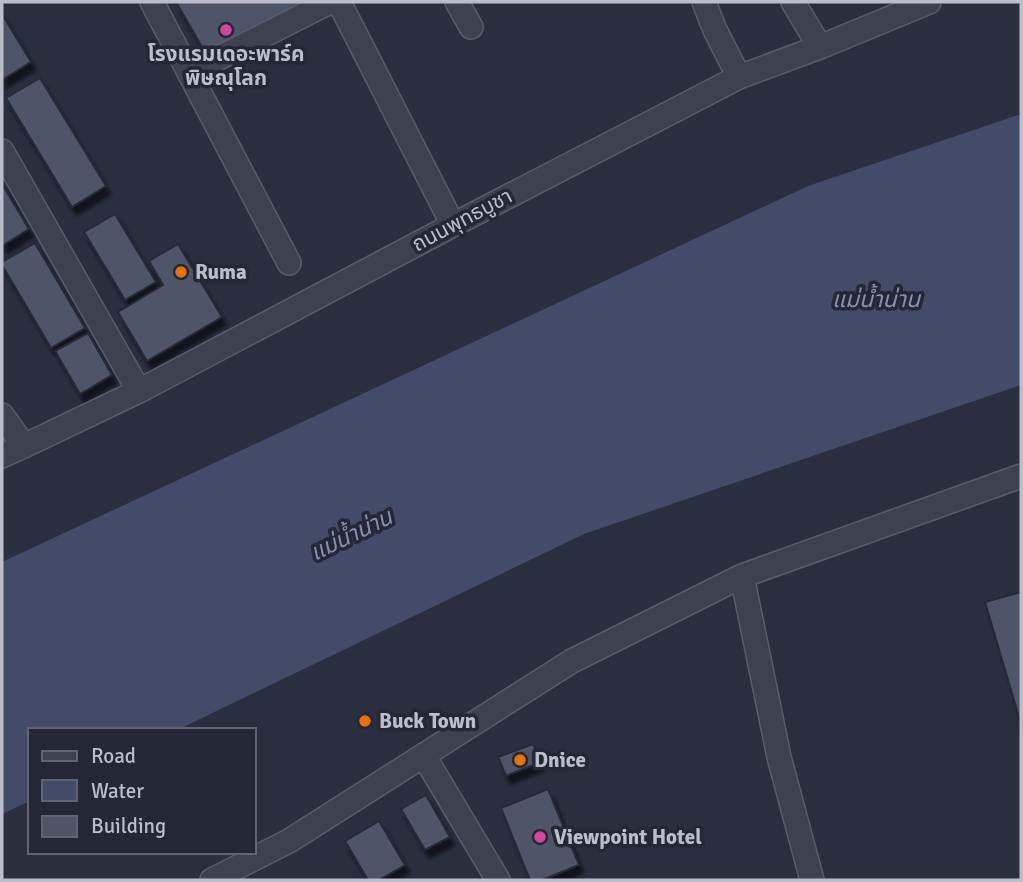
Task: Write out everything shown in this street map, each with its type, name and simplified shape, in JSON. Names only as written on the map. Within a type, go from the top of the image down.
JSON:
[{"type":"street","points":[[152,2],[289,263]]},
{"type":"street","points":[[189,73],[330,2]]},
{"type":"street","points":[[339,2],[453,225]]},
{"type":"street","points":[[457,2],[471,27]]},
{"type":"street","points":[[704,2],[739,77]]},
{"type":"street","points":[[793,2],[820,47]]},
{"type":"street","name":"ถนนพุทธบูชา","points":[[2,456],[139,391],[739,77],[929,2]]},
{"type":"street","points":[[2,151],[139,391]]},
{"type":"street","points":[[2,415],[24,446]]},
{"type":"street","points":[[212,880],[289,841],[572,662],[742,576],[1021,476]]},
{"type":"street","points":[[742,576],[779,757],[812,880]]},
{"type":"street","points":[[424,757],[498,880]]},
{"type":"water","name":"แม่น้ำน่าน","points":[[1021,114],[1021,385],[584,534],[181,728],[28,728],[28,802],[2,814],[2,562],[808,186]]},
{"type":"building","name":"โรงแรมเดอะพาร์ค พิษณุโลก","points":[[176,2],[312,2],[209,59]]},
{"type":"building","points":[[2,14],[31,62],[2,80]]},
{"type":"building","points":[[40,78],[106,186],[72,207],[6,98]]},
{"type":"building","points":[[2,184],[29,229],[2,246]]},
{"type":"building","points":[[115,214],[156,282],[125,300],[84,232]]},
{"type":"building","points":[[35,243],[85,328],[51,348],[2,265],[2,262]]},
{"type":"building","points":[[178,244],[222,317],[147,361],[118,312],[163,285],[149,261]]},
{"type":"building","points":[[88,333],[112,375],[80,394],[55,351]]},
{"type":"building","points":[[1021,592],[1021,724],[985,602]]},
{"type":"building","name":"Dnice","points":[[533,744],[541,762],[506,776],[498,757]]},
{"type":"building","name":"Viewpoint Hotel","points":[[548,789],[579,865],[542,880],[530,880],[501,808]]},
{"type":"building","points":[[426,795],[450,837],[425,850],[401,809]]},
{"type":"building","points":[[379,821],[405,865],[379,880],[368,880],[345,841]]},
{"type":"place","name":"โรงแรมเดอะพาร์ค พิษณุโลก","points":[[226,30]]},
{"type":"place","name":"Ruma","points":[[181,272]]},
{"type":"place","name":"Buck Town","points":[[365,721]]},
{"type":"place","name":"Dnice","points":[[520,760]]},
{"type":"place","name":"Viewpoint Hotel","points":[[540,837]]}]
